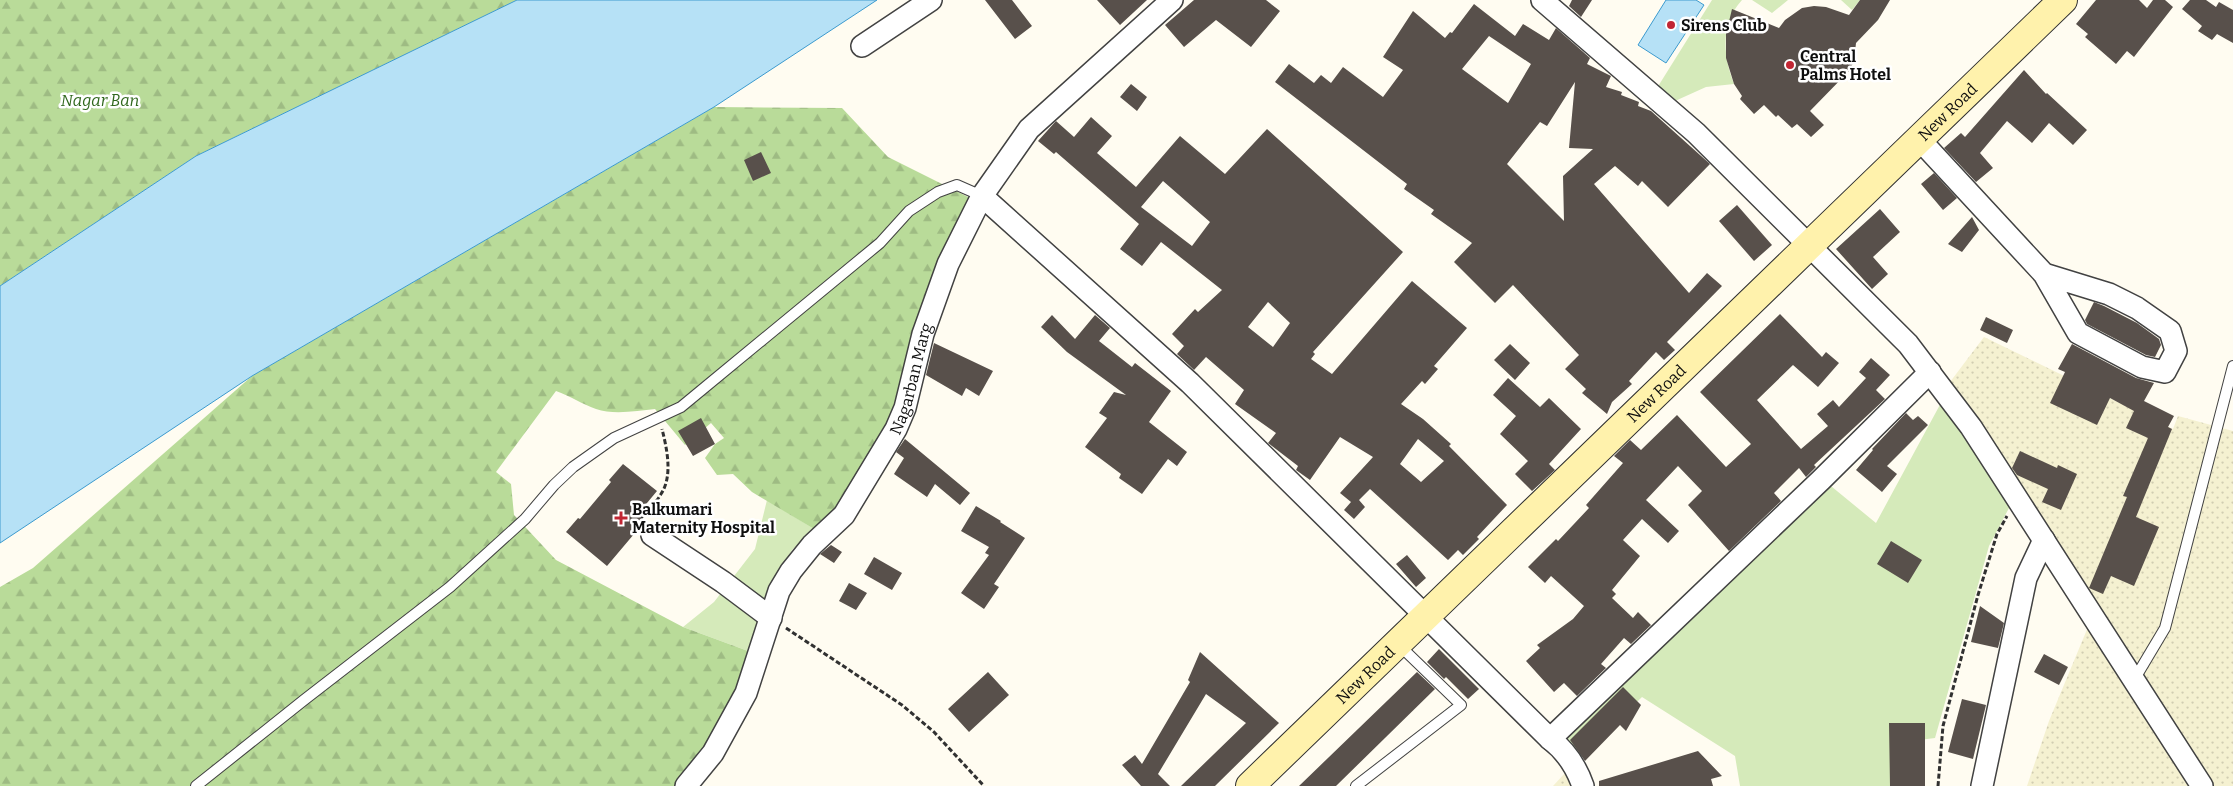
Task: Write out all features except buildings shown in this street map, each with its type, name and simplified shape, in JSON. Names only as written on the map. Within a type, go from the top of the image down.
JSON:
[{"type":"street","points":[[862,46],[931,0]]},
{"type":"street","name":"Nagarban Marg","points":[[686,786],[713,753],[746,693],[779,591],[791,571],[812,545],[844,515],[896,429],[905,408],[923,334],[948,264],[982,196],[1029,129],[1172,0]]},
{"type":"street","points":[[1542,0],[1696,132],[1908,344],[1971,427],[2202,786]]},
{"type":"street","name":"New Road","points":[[1250,786],[1426,618],[1808,245],[2063,0]]},
{"type":"street","points":[[1919,139],[2044,274],[2078,333],[2142,367],[2165,372],[2176,351],[2170,331],[2137,308],[2109,294],[2044,274]]},
{"type":"street","points":[[982,196],[1190,383],[1426,618],[1550,739],[1563,749],[1583,786]]},
{"type":"street","points":[[1550,739],[1821,480],[1930,372]]},
{"type":"street","points":[[646,527],[771,618]]},
{"type":"street","points":[[1982,786],[2026,578],[2044,540]]},
{"type":"lane","points":[[196,786],[450,587],[525,519],[554,485],[573,467],[614,438],[681,407],[880,244],[909,211],[938,192],[957,185],[982,196]]},
{"type":"lane","points":[[2134,680],[2165,628],[2233,366]]},
{"type":"lane","points":[[1356,786],[1460,705],[1398,644]]},
{"type":"path","points":[[646,527],[662,493],[668,465],[666,445],[658,417]]},
{"type":"path","points":[[1938,786],[1943,726],[1978,595],[1997,534],[2018,499]]},
{"type":"path","points":[[771,618],[902,705],[934,732],[984,786]]},
{"type":"shaded area","points":[[1984,337],[2173,429],[2178,416],[2233,431],[2233,786],[2214,786],[1975,423],[1947,386]]},
{"type":"shaded area","points":[[2088,627],[2192,786],[2027,786],[2049,721]]},
{"type":"shaded area","points":[[1565,773],[1568,775],[1572,786],[1553,786]]},
{"type":"green space","name":"Nagar Ban","points":[[0,0],[517,0],[196,156],[0,286]]},
{"type":"green space","points":[[1712,0],[1742,0],[1730,19],[1726,40],[1730,73],[1734,84],[1706,87],[1675,101],[1657,88]]},
{"type":"green space","points":[[1752,0],[1788,0],[1772,13]]},
{"type":"green space","points":[[1841,0],[1860,0],[1852,10]]},
{"type":"green space","points":[[714,107],[842,108],[888,157],[970,198],[899,395],[886,425],[838,508],[814,529],[752,492],[733,474],[717,475],[705,458],[715,444],[724,438],[711,423],[685,445],[655,409],[625,412],[603,411],[556,391],[496,472],[511,484],[514,515],[556,560],[683,627],[748,651],[735,695],[708,745],[674,786],[0,786],[0,587],[33,568],[252,376]]},
{"type":"green space","points":[[1942,401],[2010,501],[2009,508],[1989,546],[1935,738],[1896,743],[1891,786],[1740,786],[1735,756],[1642,697],[1578,760],[1563,734],[1826,482],[1876,523]]},
{"type":"green space","points":[[767,500],[814,529],[792,550],[773,584],[748,651],[683,627],[714,602],[755,549]]},
{"type":"water","points":[[517,0],[877,0],[714,107],[252,376],[0,543],[0,286],[196,156]]},
{"type":"water","name":"Sirens Club","points":[[1666,0],[1696,0],[1704,5],[1666,63],[1638,45]]},
{"type":"place","name":"Sirens Club","points":[[1671,25]]},
{"type":"place","name":"Central Palms Hotel","points":[[1790,65]]},
{"type":"place","name":"Balkumari Maternity Hospital","points":[[621,518]]}]
